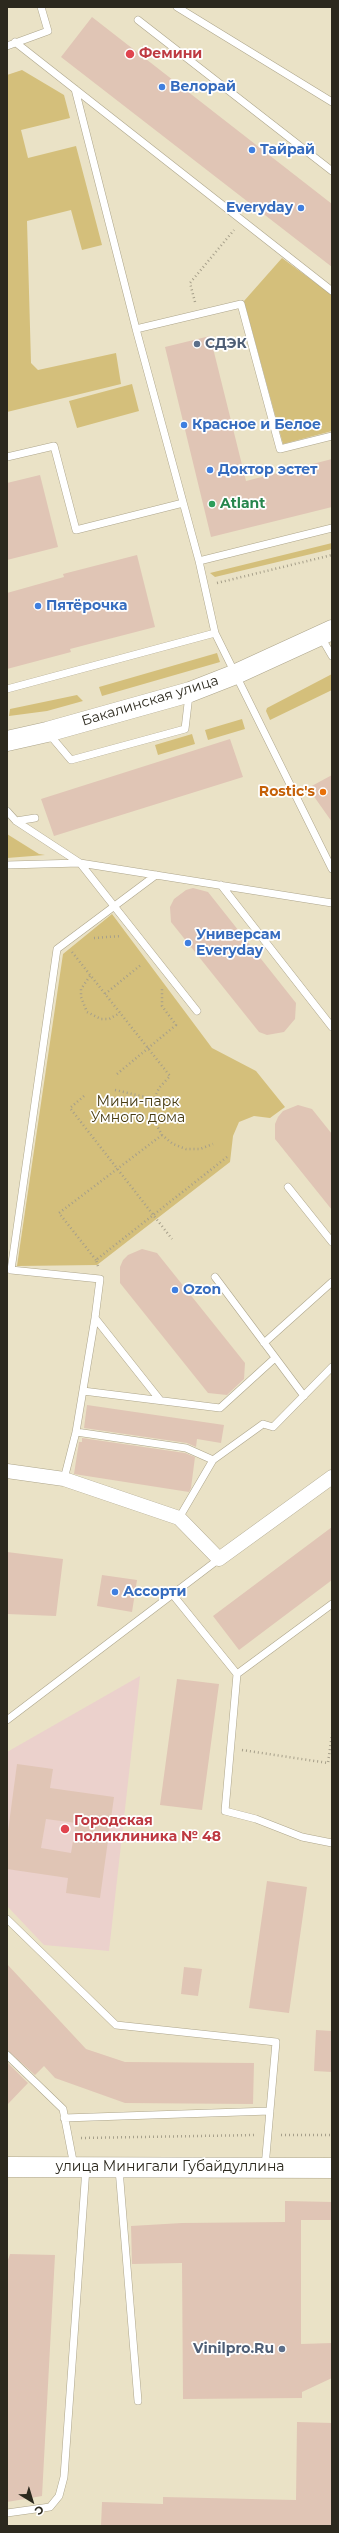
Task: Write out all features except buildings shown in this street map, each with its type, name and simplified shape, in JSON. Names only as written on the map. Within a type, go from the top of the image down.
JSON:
[{"type":"main road","name":"Бакалинская улица","points":[[7,741],[47,732],[190,692],[236,674],[326,633]]},
{"type":"main road","name":"улица Минигали Губайдуллина","points":[[7,2167],[332,2168]]},
{"type":"street","points":[[7,1471],[64,1479],[179,1518],[219,1559],[332,1477]]},
{"type":"lane","points":[[7,46],[48,31],[41,7]]},
{"type":"lane","points":[[177,7],[332,102]]},
{"type":"lane","points":[[138,20],[332,171]]},
{"type":"lane","points":[[15,42],[332,291]]},
{"type":"lane","points":[[75,89],[216,633],[332,869]]},
{"type":"lane","points":[[136,329],[241,304],[280,449],[332,436]]},
{"type":"lane","points":[[7,458],[54,446],[76,530],[183,504]]},
{"type":"lane","points":[[198,561],[332,528]]},
{"type":"lane","points":[[7,689],[216,633]]},
{"type":"lane","points":[[326,633],[332,656]]},
{"type":"lane","points":[[47,732],[71,760],[185,730],[190,692]]},
{"type":"lane","points":[[7,811],[16,822],[80,863],[197,1011]]},
{"type":"lane","points":[[16,822],[35,818]]},
{"type":"lane","points":[[7,865],[80,863],[332,903]]},
{"type":"lane","points":[[64,1479],[76,1432],[95,1318],[100,1278],[11,1270],[57,949],[156,875]]},
{"type":"lane","points":[[221,885],[332,1027]]},
{"type":"lane","points":[[288,1187],[332,1242]]},
{"type":"lane","points":[[215,1277],[304,1396]]},
{"type":"lane","points":[[264,1344],[332,1282]]},
{"type":"lane","points":[[95,1318],[160,1400]]},
{"type":"lane","points":[[83,1391],[220,1408],[275,1358]]},
{"type":"lane","points":[[179,1518],[214,1460],[263,1424],[273,1427],[332,1367]]},
{"type":"lane","points":[[76,1432],[186,1448],[214,1460]]},
{"type":"lane","points":[[7,1720],[219,1559]]},
{"type":"lane","points":[[173,1595],[237,1674],[225,1811],[256,1819],[302,1837],[332,1843]]},
{"type":"lane","points":[[237,1674],[332,1604]]},
{"type":"lane","points":[[7,1919],[116,2025],[276,2042],[265,2167]]},
{"type":"lane","points":[[7,2055],[63,2109],[68,2138],[80,2168],[64,2477],[59,2496],[50,2507],[7,2513]]},
{"type":"lane","points":[[64,2118],[270,2111]]},
{"type":"lane","points":[[119,2167],[138,2401]]},
{"type":"path","points":[[198,314],[190,283],[242,220]]},
{"type":"path","points":[[204,586],[332,555]]},
{"type":"path","points":[[91,938],[120,935],[124,941]]},
{"type":"path","points":[[69,949],[170,1076],[159,1088],[154,1099],[153,1112],[156,1124],[162,1135],[173,1144],[186,1149],[200,1149],[213,1144]]},
{"type":"path","points":[[138,958],[146,969]]},
{"type":"path","points":[[105,994],[142,964]]},
{"type":"path","points":[[90,976],[85,982],[81,993],[83,1005],[87,1012],[102,1019],[109,1018],[120,1013]]},
{"type":"path","points":[[116,1074],[176,1025],[162,1006],[163,990],[159,985]]},
{"type":"path","points":[[115,1090],[154,1099]]},
{"type":"path","points":[[84,1096],[70,1108],[172,1239]]},
{"type":"path","points":[[100,1278],[96,1260],[59,1213],[162,1135]]},
{"type":"path","points":[[96,1260],[227,1157]]},
{"type":"path","points":[[231,1748],[328,1763],[332,1734]]},
{"type":"path","points":[[68,2138],[332,2135]]},
{"type":"shaded area","name":"Городская поликлиника № 48","points":[[140,1676],[109,1951],[44,1945],[7,1906],[7,1752]]},
{"type":"green space","points":[[22,70],[64,95],[70,118],[21,130],[28,158],[76,146],[102,245],[82,250],[71,210],[27,221],[31,363],[38,370],[116,353],[121,384],[7,412],[7,75]]},
{"type":"green space","points":[[282,258],[332,295],[332,431],[283,444],[244,301]]},
{"type":"green space","points":[[132,384],[139,411],[77,428],[69,401]]},
{"type":"green space","points":[[332,543],[332,549],[215,577],[210,573]]},
{"type":"green space","points":[[217,653],[220,662],[102,696],[99,687]]},
{"type":"green space","points":[[332,674],[332,690],[270,720],[266,711],[267,708]]},
{"type":"green space","points":[[77,695],[83,701],[47,711],[9,716],[10,709]]},
{"type":"green space","points":[[242,719],[245,729],[208,740],[205,730]]},
{"type":"green space","points":[[192,734],[195,744],[158,755],[155,745]]},
{"type":"green space","points":[[7,834],[39,854],[45,855],[7,858]]},
{"type":"green space","name":"Мини-парк Умного дома","points":[[112,914],[212,1048],[256,1071],[285,1107],[270,1118],[254,1116],[239,1122],[233,1136],[230,1162],[97,1265],[17,1266],[63,954]]},
{"type":"place","name":"Фемини","points":[[130,54]]},
{"type":"place","name":"Велорай","points":[[162,87]]},
{"type":"place","name":"Тайрай","points":[[252,150]]},
{"type":"place","name":"Everyday","points":[[301,208]]},
{"type":"place","name":"СДЭК","points":[[197,344]]},
{"type":"place","name":"Красное и Белое","points":[[184,425]]},
{"type":"place","name":"Доктор эстет","points":[[210,470]]},
{"type":"place","name":"Atlant","points":[[212,504]]},
{"type":"place","name":"Пятёрочка","points":[[38,606]]},
{"type":"place","name":"Rostic's","points":[[323,792]]},
{"type":"place","name":"Универсам Everyday","points":[[188,943]]},
{"type":"place","name":"Ozon","points":[[175,1290]]},
{"type":"place","name":"Ассорти","points":[[115,1592]]},
{"type":"place","name":"Городская поликлиника № 48","points":[[65,1829]]},
{"type":"place","name":"Vinilpro.Ru","points":[[282,2349]]}]
